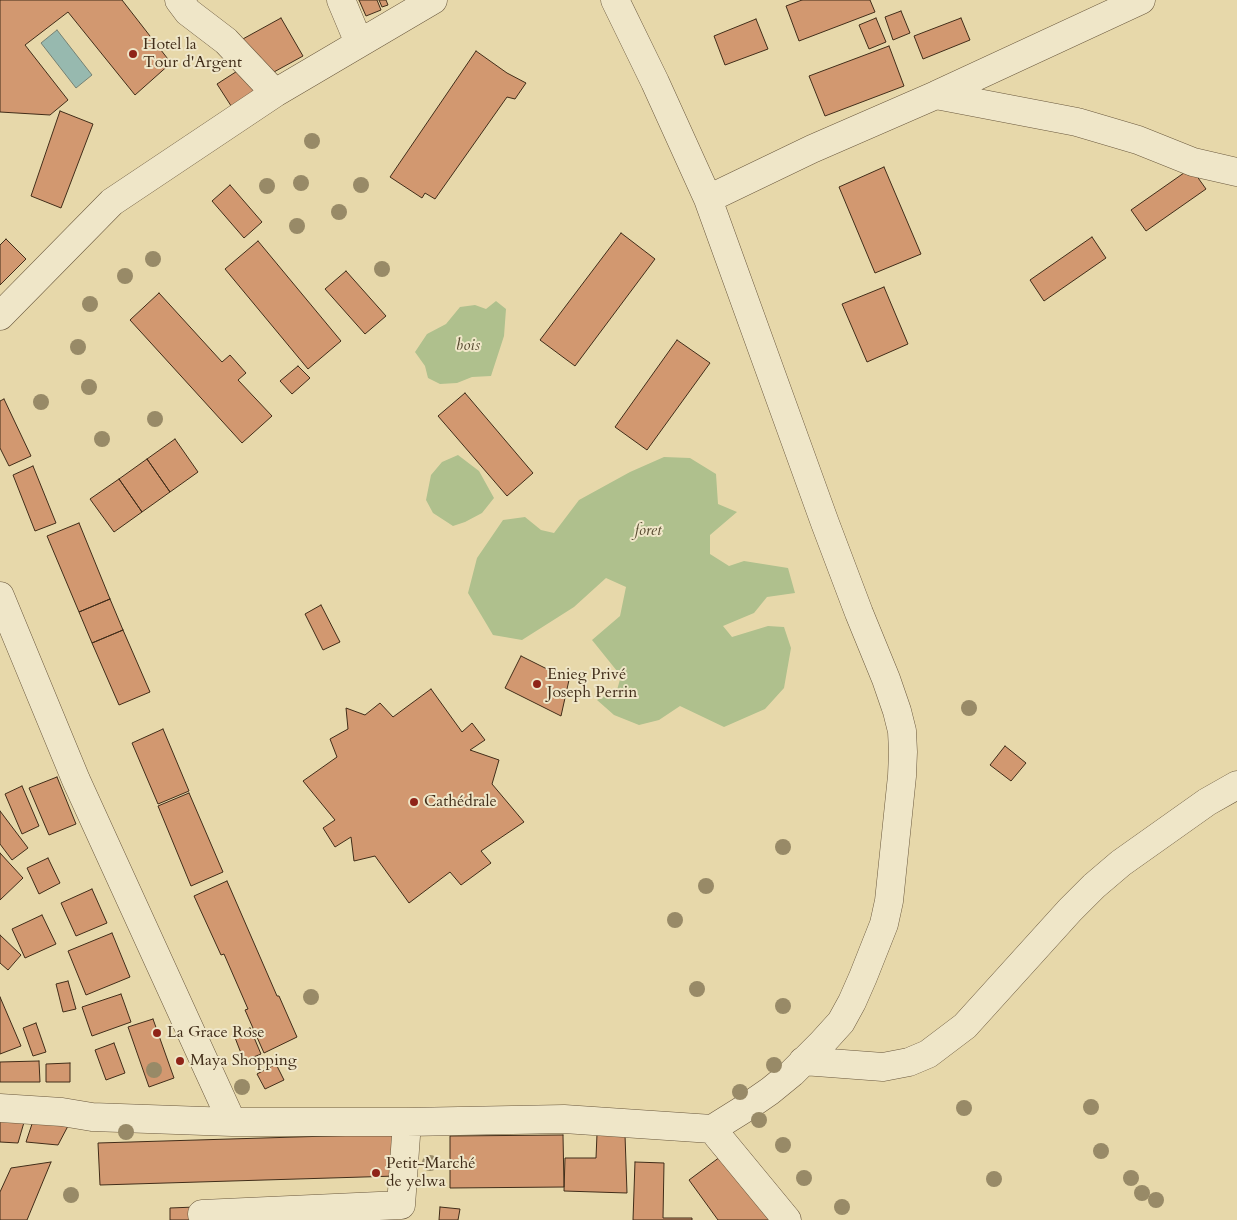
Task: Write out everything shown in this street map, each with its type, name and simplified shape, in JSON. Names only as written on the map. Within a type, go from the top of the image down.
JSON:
[{"type":"street","points":[[179,0],[188,12],[226,41],[275,93]]},
{"type":"street","points":[[341,0],[359,43]]},
{"type":"street","points":[[0,316],[112,202],[275,93],[433,0]]},
{"type":"street","points":[[0,1108],[62,1112],[92,1117],[232,1122],[407,1122],[564,1119],[712,1129],[770,1091],[792,1073],[840,1022],[852,1002],[884,924],[889,901],[899,810],[903,752],[902,731],[886,679],[825,523],[708,199],[655,82],[614,0]]},
{"type":"street","points":[[708,199],[812,149],[936,95],[1141,0]]},
{"type":"street","points":[[936,95],[1077,122],[1138,140],[1193,162],[1237,172]]},
{"type":"street","points":[[0,596],[76,780],[232,1122]]},
{"type":"street","points":[[803,1061],[883,1067],[909,1062],[928,1054],[964,1026],[1070,910],[1121,863],[1207,802],[1237,785]]},
{"type":"street","points":[[202,1214],[401,1213],[407,1122]]},
{"type":"street","points":[[712,1129],[787,1220]]},
{"type":"green space","name":"bois","points":[[496,301],[506,309],[504,336],[491,376],[472,377],[457,383],[440,384],[428,378],[425,366],[415,352],[427,334],[446,324],[460,307],[475,305],[486,309]]},
{"type":"green space","points":[[458,455],[479,471],[494,498],[482,513],[453,526],[433,513],[426,500],[431,475],[442,462]]},
{"type":"green space","name":"foret","points":[[664,457],[690,458],[716,474],[718,504],[737,512],[710,535],[710,554],[729,566],[744,561],[788,568],[795,593],[767,597],[754,613],[723,626],[732,637],[768,626],[784,627],[791,648],[784,688],[765,709],[724,727],[680,706],[659,720],[639,725],[614,715],[597,700],[617,690],[621,676],[592,640],[620,616],[626,587],[606,578],[574,607],[522,640],[493,635],[468,593],[477,558],[503,520],[525,517],[541,530],[554,533],[579,500],[630,472]]},
{"type":"water","points":[[57,30],[92,75],[76,88],[41,43]]},
{"type":"building","name":"Hotel la Tour d'Argent","points":[[0,0],[122,0],[171,63],[135,95],[68,12],[25,45],[68,100],[50,115],[0,112]]},
{"type":"building","points":[[359,0],[377,0],[381,10],[366,16]]},
{"type":"building","points":[[379,0],[386,0],[388,5],[382,7]]},
{"type":"building","points":[[802,0],[870,0],[875,12],[799,41],[786,6]]},
{"type":"building","points":[[901,11],[910,33],[893,40],[885,17]]},
{"type":"building","points":[[281,18],[303,56],[263,78],[241,40]]},
{"type":"building","points":[[876,18],[886,42],[869,49],[859,25]]},
{"type":"building","points":[[961,18],[970,40],[923,59],[914,36]]},
{"type":"building","points":[[756,19],[768,49],[725,65],[714,36]]},
{"type":"building","points":[[889,46],[904,86],[825,116],[809,76]]},
{"type":"building","points":[[476,51],[507,73],[526,83],[515,99],[507,97],[435,199],[425,193],[422,198],[390,177]]},
{"type":"building","points":[[242,68],[260,95],[235,112],[217,84]]},
{"type":"building","points":[[60,111],[93,124],[61,208],[31,196]]},
{"type":"building","points":[[884,167],[921,254],[875,273],[839,187]]},
{"type":"building","points":[[1191,168],[1206,189],[1146,231],[1131,210]]},
{"type":"building","points":[[230,185],[262,222],[244,238],[212,201]]},
{"type":"building","points":[[621,233],[655,259],[575,366],[540,340]]},
{"type":"building","points":[[1092,237],[1106,258],[1044,301],[1030,280]]},
{"type":"building","points":[[6,239],[26,259],[0,285],[0,245]]},
{"type":"building","points":[[258,241],[341,341],[308,369],[225,269]]},
{"type":"building","points":[[346,271],[386,316],[365,334],[325,289]]},
{"type":"building","points":[[884,287],[908,344],[867,362],[842,304]]},
{"type":"building","points":[[159,293],[222,362],[230,355],[246,373],[238,380],[272,416],[242,443],[130,320]]},
{"type":"building","points":[[677,340],[710,363],[647,450],[615,427]]},
{"type":"building","points":[[298,366],[310,378],[292,394],[280,381]]},
{"type":"building","points":[[465,393],[533,473],[507,496],[438,416]]},
{"type":"building","points":[[4,399],[31,456],[9,466],[0,448],[0,401]]},
{"type":"building","points":[[175,439],[198,472],[170,492],[147,459]]},
{"type":"building","points":[[147,459],[170,492],[142,512],[119,479]]},
{"type":"building","points":[[33,466],[56,523],[35,531],[13,475]]},
{"type":"building","points":[[119,479],[142,512],[114,532],[90,499]]},
{"type":"building","points":[[79,523],[110,599],[79,612],[47,536]]},
{"type":"building","points":[[110,599],[123,630],[92,643],[79,612]]},
{"type":"building","points":[[321,605],[340,642],[323,650],[305,614]]},
{"type":"building","points":[[123,630],[150,692],[119,705],[92,643]]},
{"type":"building","name":"Enieg Privé Joseph Perrin","points":[[521,656],[569,680],[561,716],[505,688]]},
{"type":"building","name":"Cathédrale","points":[[431,689],[462,732],[472,723],[485,740],[470,750],[499,760],[492,784],[524,822],[481,851],[491,863],[461,885],[450,872],[409,903],[375,856],[354,861],[351,837],[335,847],[323,828],[335,820],[303,781],[337,757],[330,739],[348,729],[346,708],[365,715],[380,703],[393,717]]},
{"type":"building","points":[[163,729],[189,791],[158,804],[132,743]]},
{"type":"building","points":[[1005,746],[1026,763],[1011,781],[990,765]]},
{"type":"building","points":[[57,777],[76,824],[49,835],[29,788]]},
{"type":"building","points":[[22,786],[39,826],[22,834],[5,794]]},
{"type":"building","points":[[189,793],[223,872],[191,886],[158,806]]},
{"type":"building","points":[[0,811],[28,848],[12,860],[0,844]]},
{"type":"building","points":[[0,853],[23,878],[0,900]]},
{"type":"building","points":[[48,858],[60,883],[39,894],[27,868]]},
{"type":"building","points":[[227,881],[297,1037],[264,1053],[245,1010],[248,1009],[224,954],[221,955],[194,896]]},
{"type":"building","points":[[92,889],[107,923],[76,936],[61,903]]},
{"type":"building","points":[[42,915],[56,944],[25,958],[12,929]]},
{"type":"building","points":[[112,933],[130,977],[86,995],[68,951]]},
{"type":"building","points":[[0,935],[21,955],[8,970],[0,963]]},
{"type":"building","points":[[68,981],[76,1009],[63,1012],[56,984]]},
{"type":"building","points":[[121,994],[131,1022],[92,1036],[82,1007]]},
{"type":"building","points":[[0,997],[21,1046],[0,1054]]},
{"type":"building","points":[[153,1019],[174,1078],[149,1087],[128,1027]]},
{"type":"building","points":[[36,1023],[46,1052],[33,1056],[23,1028]]},
{"type":"building","points":[[250,1028],[261,1054],[244,1061],[234,1035]]},
{"type":"building","points":[[114,1043],[125,1073],[106,1080],[95,1050]]},
{"type":"building","points":[[39,1061],[40,1082],[0,1082],[0,1062]]},
{"type":"building","points":[[70,1063],[70,1082],[46,1082],[46,1064]]},
{"type":"building","points":[[276,1064],[284,1080],[265,1089],[257,1074]]},
{"type":"building","points":[[0,1112],[27,1112],[18,1143],[0,1142]]},
{"type":"building","points":[[35,1115],[68,1126],[58,1145],[26,1142]]},
{"type":"building","points":[[395,1134],[396,1176],[100,1185],[98,1143]]},
{"type":"building","points":[[597,1134],[625,1135],[627,1193],[564,1191],[565,1158],[596,1158]]},
{"type":"building","points":[[563,1135],[564,1187],[450,1188],[450,1136]]},
{"type":"building","points":[[724,1154],[773,1220],[718,1220],[689,1180]]},
{"type":"building","points":[[51,1162],[27,1220],[0,1220],[0,1192],[11,1168]]},
{"type":"building","points":[[635,1162],[664,1163],[663,1218],[692,1218],[692,1220],[633,1220]]},
{"type":"building","points":[[246,1205],[246,1220],[170,1220],[170,1208]]},
{"type":"building","points":[[440,1207],[460,1209],[458,1220],[439,1220]]},
{"type":"place","name":"Hotel la Tour d'Argent","points":[[133,54]]},
{"type":"place","name":"Enieg Privé Joseph Perrin","points":[[537,684]]},
{"type":"place","name":"Cathédrale","points":[[414,802]]},
{"type":"place","name":"La Grace Rose","points":[[157,1033]]},
{"type":"place","name":"Maya Shopping","points":[[180,1061]]},
{"type":"place","name":"Petit-Marché de yelwa","points":[[376,1173]]}]
